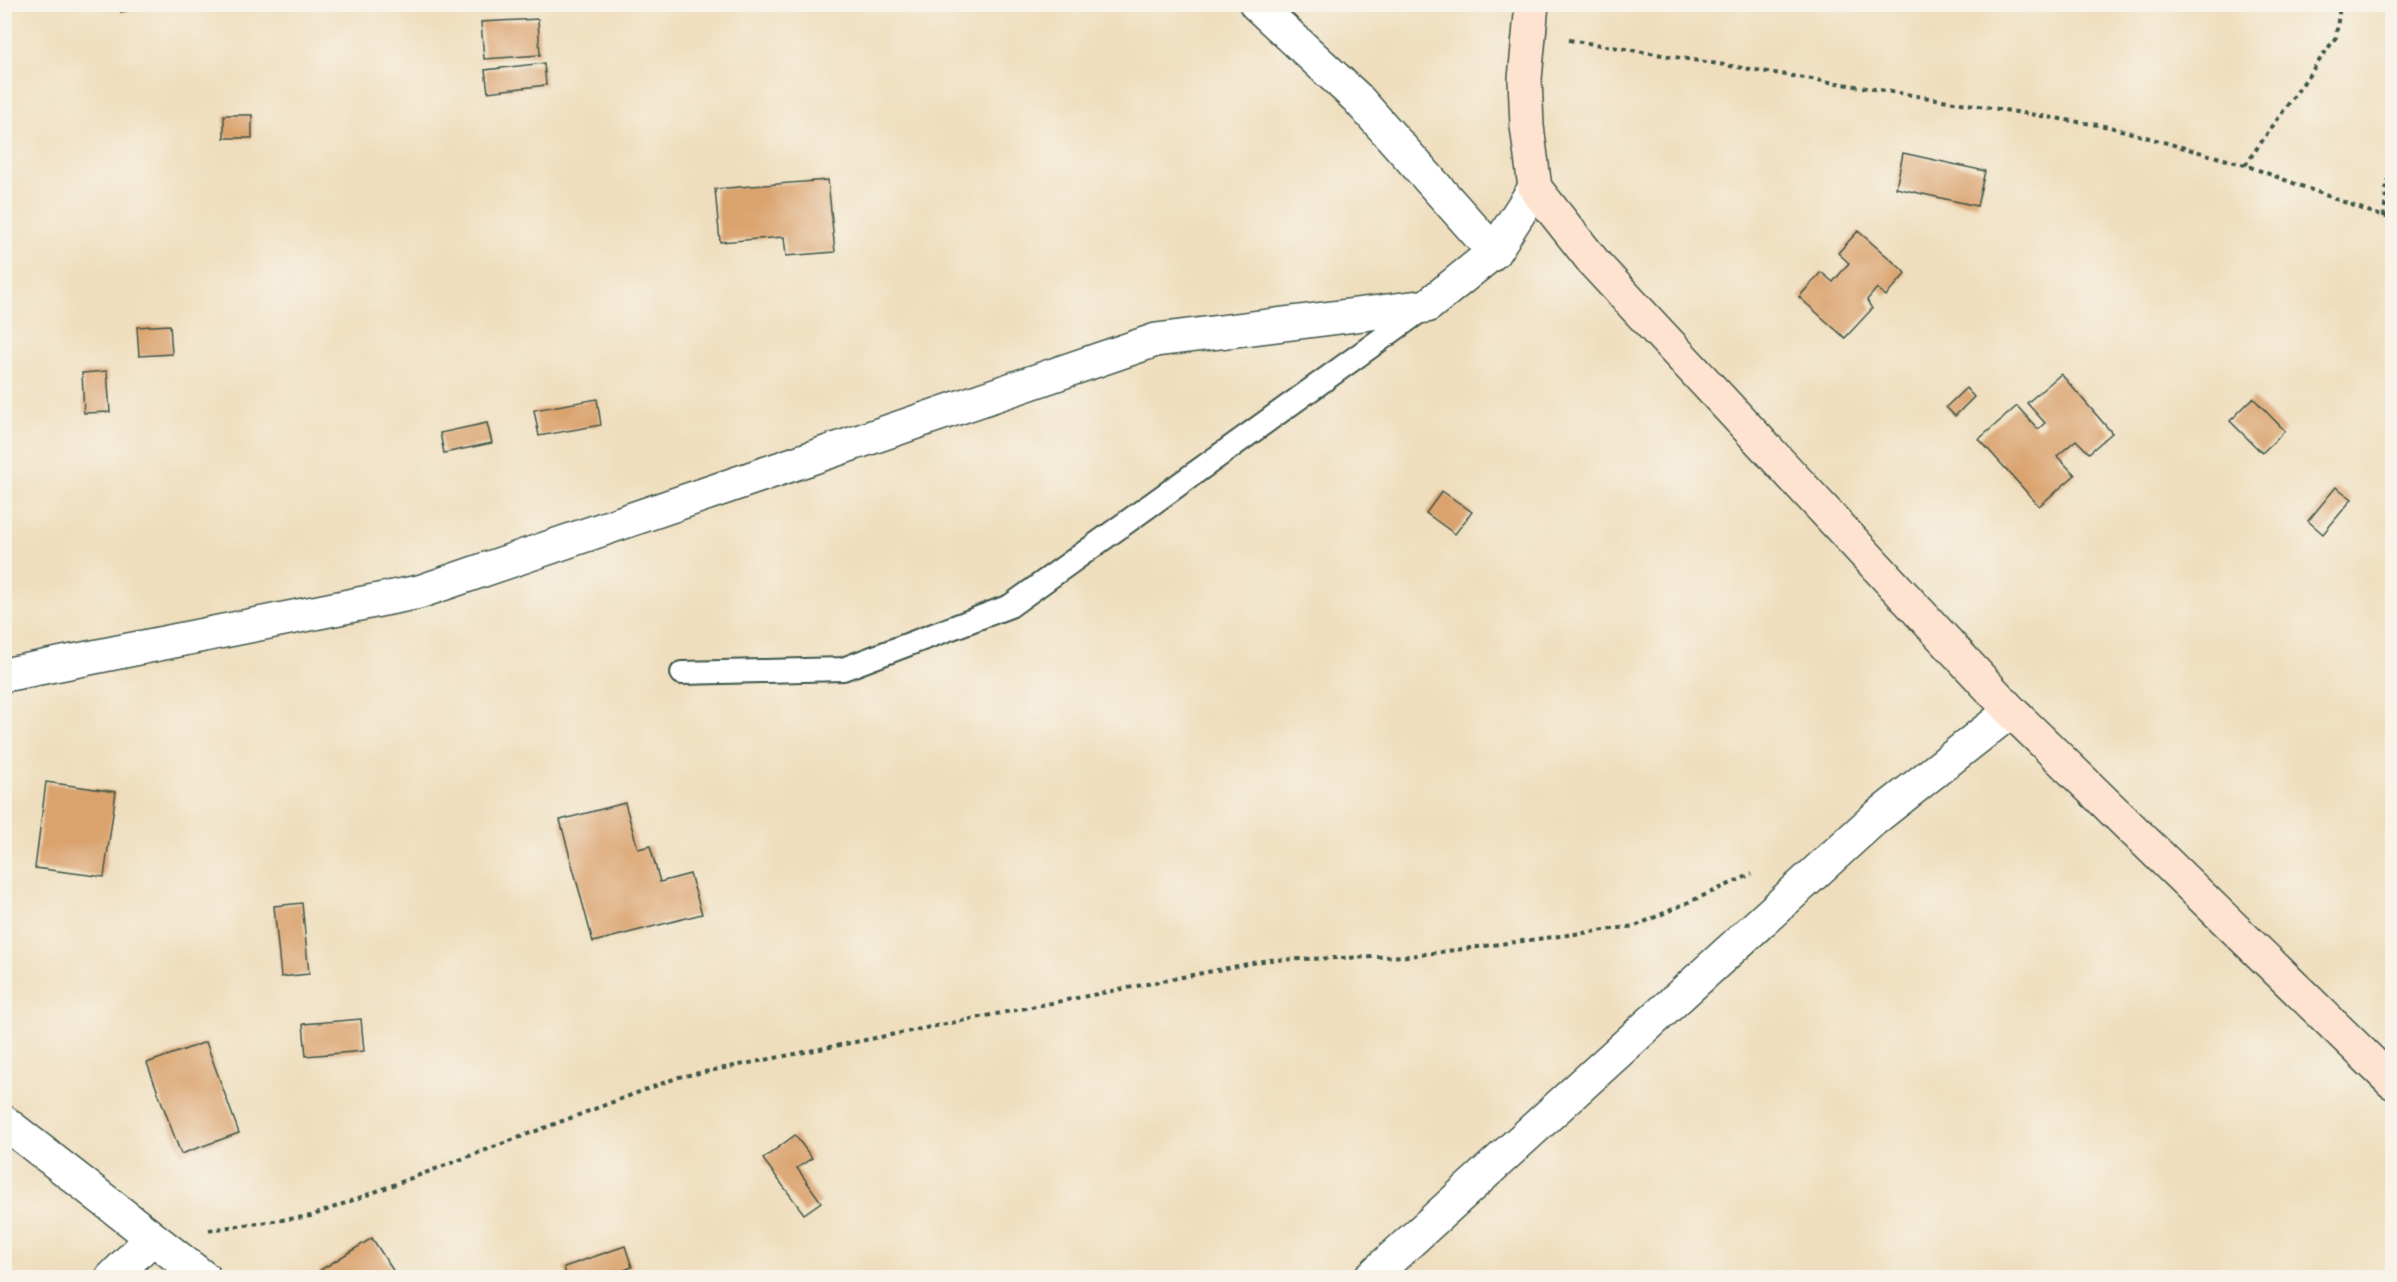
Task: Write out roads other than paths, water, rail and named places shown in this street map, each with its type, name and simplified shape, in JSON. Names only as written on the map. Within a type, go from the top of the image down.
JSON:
[{"type":"main road","points":[[1530,19],[1525,79],[1527,126],[1535,188],[1596,265],[2011,711],[2392,1082]]},
{"type":"street","points":[[1256,4],[1357,98],[1494,252]]},
{"type":"street","points":[[4,675],[419,592],[1156,340],[1427,306],[1494,252],[1535,188]]},
{"type":"street","points":[[1370,1278],[1873,820],[2011,711]]},
{"type":"street","points":[[4,1122],[204,1278]]},
{"type":"street","points":[[112,1278],[152,1238]]},
{"type":"lane","points":[[682,673],[843,669],[1010,606],[1427,306]]}]
